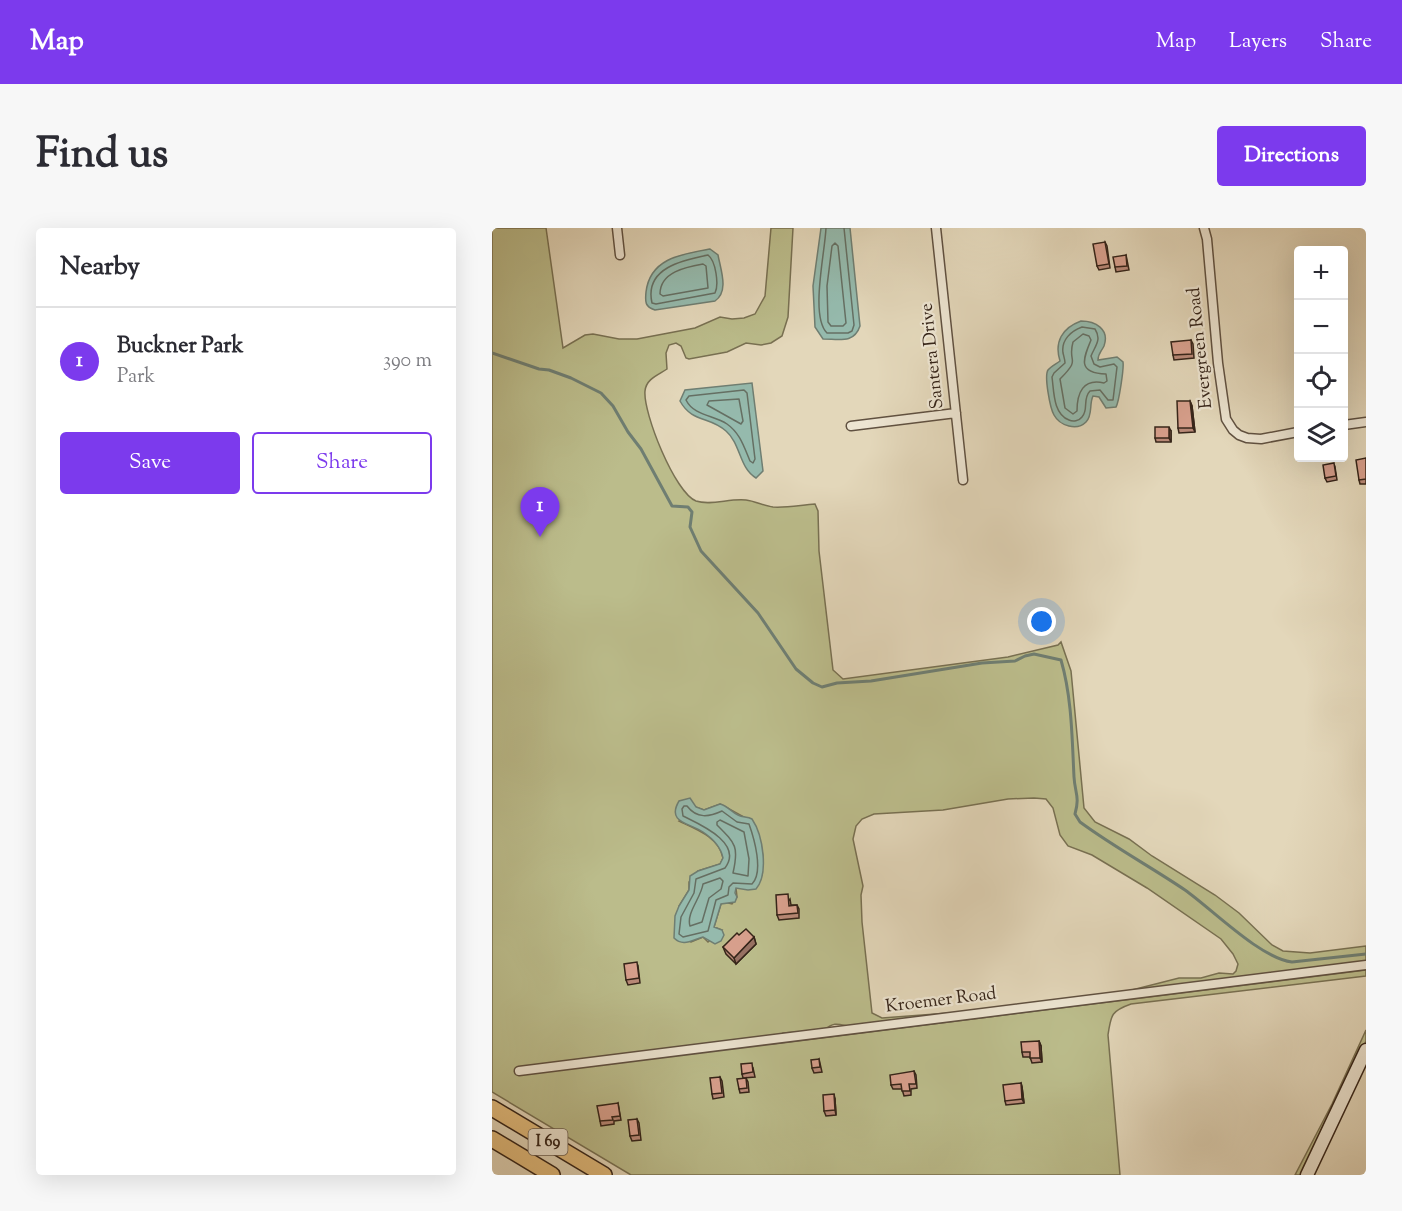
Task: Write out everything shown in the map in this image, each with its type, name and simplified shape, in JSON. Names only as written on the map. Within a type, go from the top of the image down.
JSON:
[{"type":"highway","name":"I 69","points":[[492,1108],[604,1175]]},
{"type":"highway","name":"I 69","points":[[492,1139],[552,1175]]},
{"type":"main road","points":[[1307,1175],[1366,1050]]},
{"type":"street","points":[[617,228],[620,255]]},
{"type":"street","name":"Santera Drive","points":[[936,228],[963,480]]},
{"type":"street","name":"Evergreen Road","points":[[1204,228],[1226,419],[1233,430],[1247,438],[1261,439],[1294,433]]},
{"type":"street","points":[[851,426],[956,413]]},
{"type":"street","points":[[1348,424],[1366,422]]},
{"type":"street","name":"Kroemer Road","points":[[519,1071],[1366,965]]},
{"type":"green space","points":[[492,228],[546,228],[563,348],[585,335],[637,339],[695,328],[720,317],[744,318],[755,314],[765,296],[771,228],[793,228],[788,317],[782,336],[771,343],[761,345],[746,343],[727,352],[689,359],[686,358],[681,346],[676,343],[669,345],[666,353],[667,369],[653,378],[646,387],[649,416],[662,451],[679,484],[688,495],[702,502],[746,500],[778,507],[815,504],[818,511],[819,551],[833,670],[843,679],[1008,657],[1058,645],[1061,642],[1071,671],[1084,808],[1095,822],[1129,839],[1215,895],[1239,913],[1272,945],[1283,951],[1310,953],[1366,946],[1366,962],[1128,991],[1179,978],[1201,978],[1219,973],[1233,974],[1238,964],[1221,939],[1147,888],[1092,855],[1068,846],[1060,835],[1053,808],[1046,799],[1008,799],[943,810],[874,814],[862,819],[856,826],[853,839],[863,886],[862,922],[872,1013],[882,1018],[949,1013],[847,1026],[836,1024],[825,1030],[783,1033],[772,1044],[1366,970],[1366,976],[1131,1004],[1119,1009],[1111,1018],[1108,1035],[1120,1175],[631,1175],[492,1092]],"holes":[[[720,804],[744,817],[761,844],[763,857],[739,888],[736,888],[737,897],[732,904],[724,902],[721,904],[714,927],[722,930],[708,942],[703,937],[691,942],[679,906],[689,890],[689,882],[698,871],[720,864],[723,858],[717,844],[712,839],[679,821],[696,807],[704,810]]]},
{"type":"green space","points":[[1366,1030],[1366,1041],[1302,1175],[1295,1175],[1332,1104]]},
{"type":"water","points":[[821,228],[850,228],[860,326],[850,338],[823,339],[815,327],[813,286]]},
{"type":"water","points":[[710,249],[718,255],[723,280],[722,292],[715,301],[655,310],[647,306],[649,281],[661,265],[678,256]]},
{"type":"water","points":[[1081,321],[1096,324],[1105,335],[1104,346],[1098,360],[1117,357],[1123,362],[1123,371],[1116,407],[1106,408],[1099,397],[1093,396],[1088,419],[1082,425],[1074,427],[1060,422],[1054,415],[1048,392],[1047,373],[1060,361],[1058,348],[1064,332]]},
{"type":"water","points":[[752,383],[763,471],[756,478],[746,468],[731,436],[720,426],[690,413],[680,401],[685,390]]},
{"type":"water","points":[[690,798],[696,807],[704,810],[720,804],[740,816],[752,819],[762,844],[763,864],[760,882],[756,889],[736,888],[735,902],[721,904],[714,927],[722,930],[724,935],[721,941],[715,944],[703,937],[684,942],[674,938],[675,916],[689,890],[690,876],[720,864],[723,858],[710,837],[677,818],[675,814],[679,801]]},
{"type":"building","points":[[1105,242],[1109,264],[1097,266],[1093,244]]},
{"type":"building","points":[[1126,255],[1127,266],[1115,267],[1113,257]]},
{"type":"building","points":[[1191,340],[1192,354],[1173,355],[1171,342]]},
{"type":"building","points":[[1177,401],[1190,401],[1193,428],[1178,428]]},
{"type":"building","points":[[1155,427],[1169,427],[1169,438],[1155,438]]},
{"type":"building","points":[[1366,458],[1366,479],[1359,480],[1356,460]]},
{"type":"building","points":[[1334,463],[1336,476],[1325,478],[1323,465]]},
{"type":"building","points":[[788,894],[789,906],[797,905],[798,913],[777,915],[776,895]]},
{"type":"building","points":[[746,929],[754,937],[734,958],[723,947],[737,933],[739,935]]},
{"type":"building","points":[[637,962],[639,978],[626,980],[624,964]]},
{"type":"building","points":[[1039,1041],[1040,1058],[1030,1058],[1030,1052],[1022,1052],[1021,1042]]},
{"type":"building","points":[[819,1059],[820,1067],[812,1068],[811,1060]]},
{"type":"building","points":[[752,1063],[753,1072],[742,1074],[741,1064]]},
{"type":"building","points":[[914,1071],[916,1084],[909,1084],[910,1091],[902,1091],[901,1084],[891,1085],[890,1075]]},
{"type":"building","points":[[720,1077],[722,1093],[712,1094],[710,1078]]},
{"type":"building","points":[[746,1078],[747,1088],[739,1089],[737,1079]]},
{"type":"building","points":[[1021,1083],[1022,1099],[1005,1101],[1003,1085]]},
{"type":"building","points":[[834,1094],[835,1110],[824,1111],[823,1095]]},
{"type":"building","points":[[618,1103],[620,1116],[612,1117],[613,1120],[600,1121],[597,1106]]},
{"type":"building","points":[[637,1119],[639,1135],[630,1136],[628,1120]]},
{"type":"waterway","points":[[492,353],[571,378],[601,393],[613,406],[641,449],[672,506],[688,507],[692,512],[690,527],[701,551],[758,613],[796,669],[813,683],[822,687],[837,683],[871,681],[982,663],[1015,661],[1034,654],[1061,660],[1071,718],[1077,799],[1075,814],[1080,822],[1185,890],[1251,943],[1279,959],[1292,962],[1366,954]]},
{"type":"place","name":"Buckner Park","points":[[540,537]]}]
